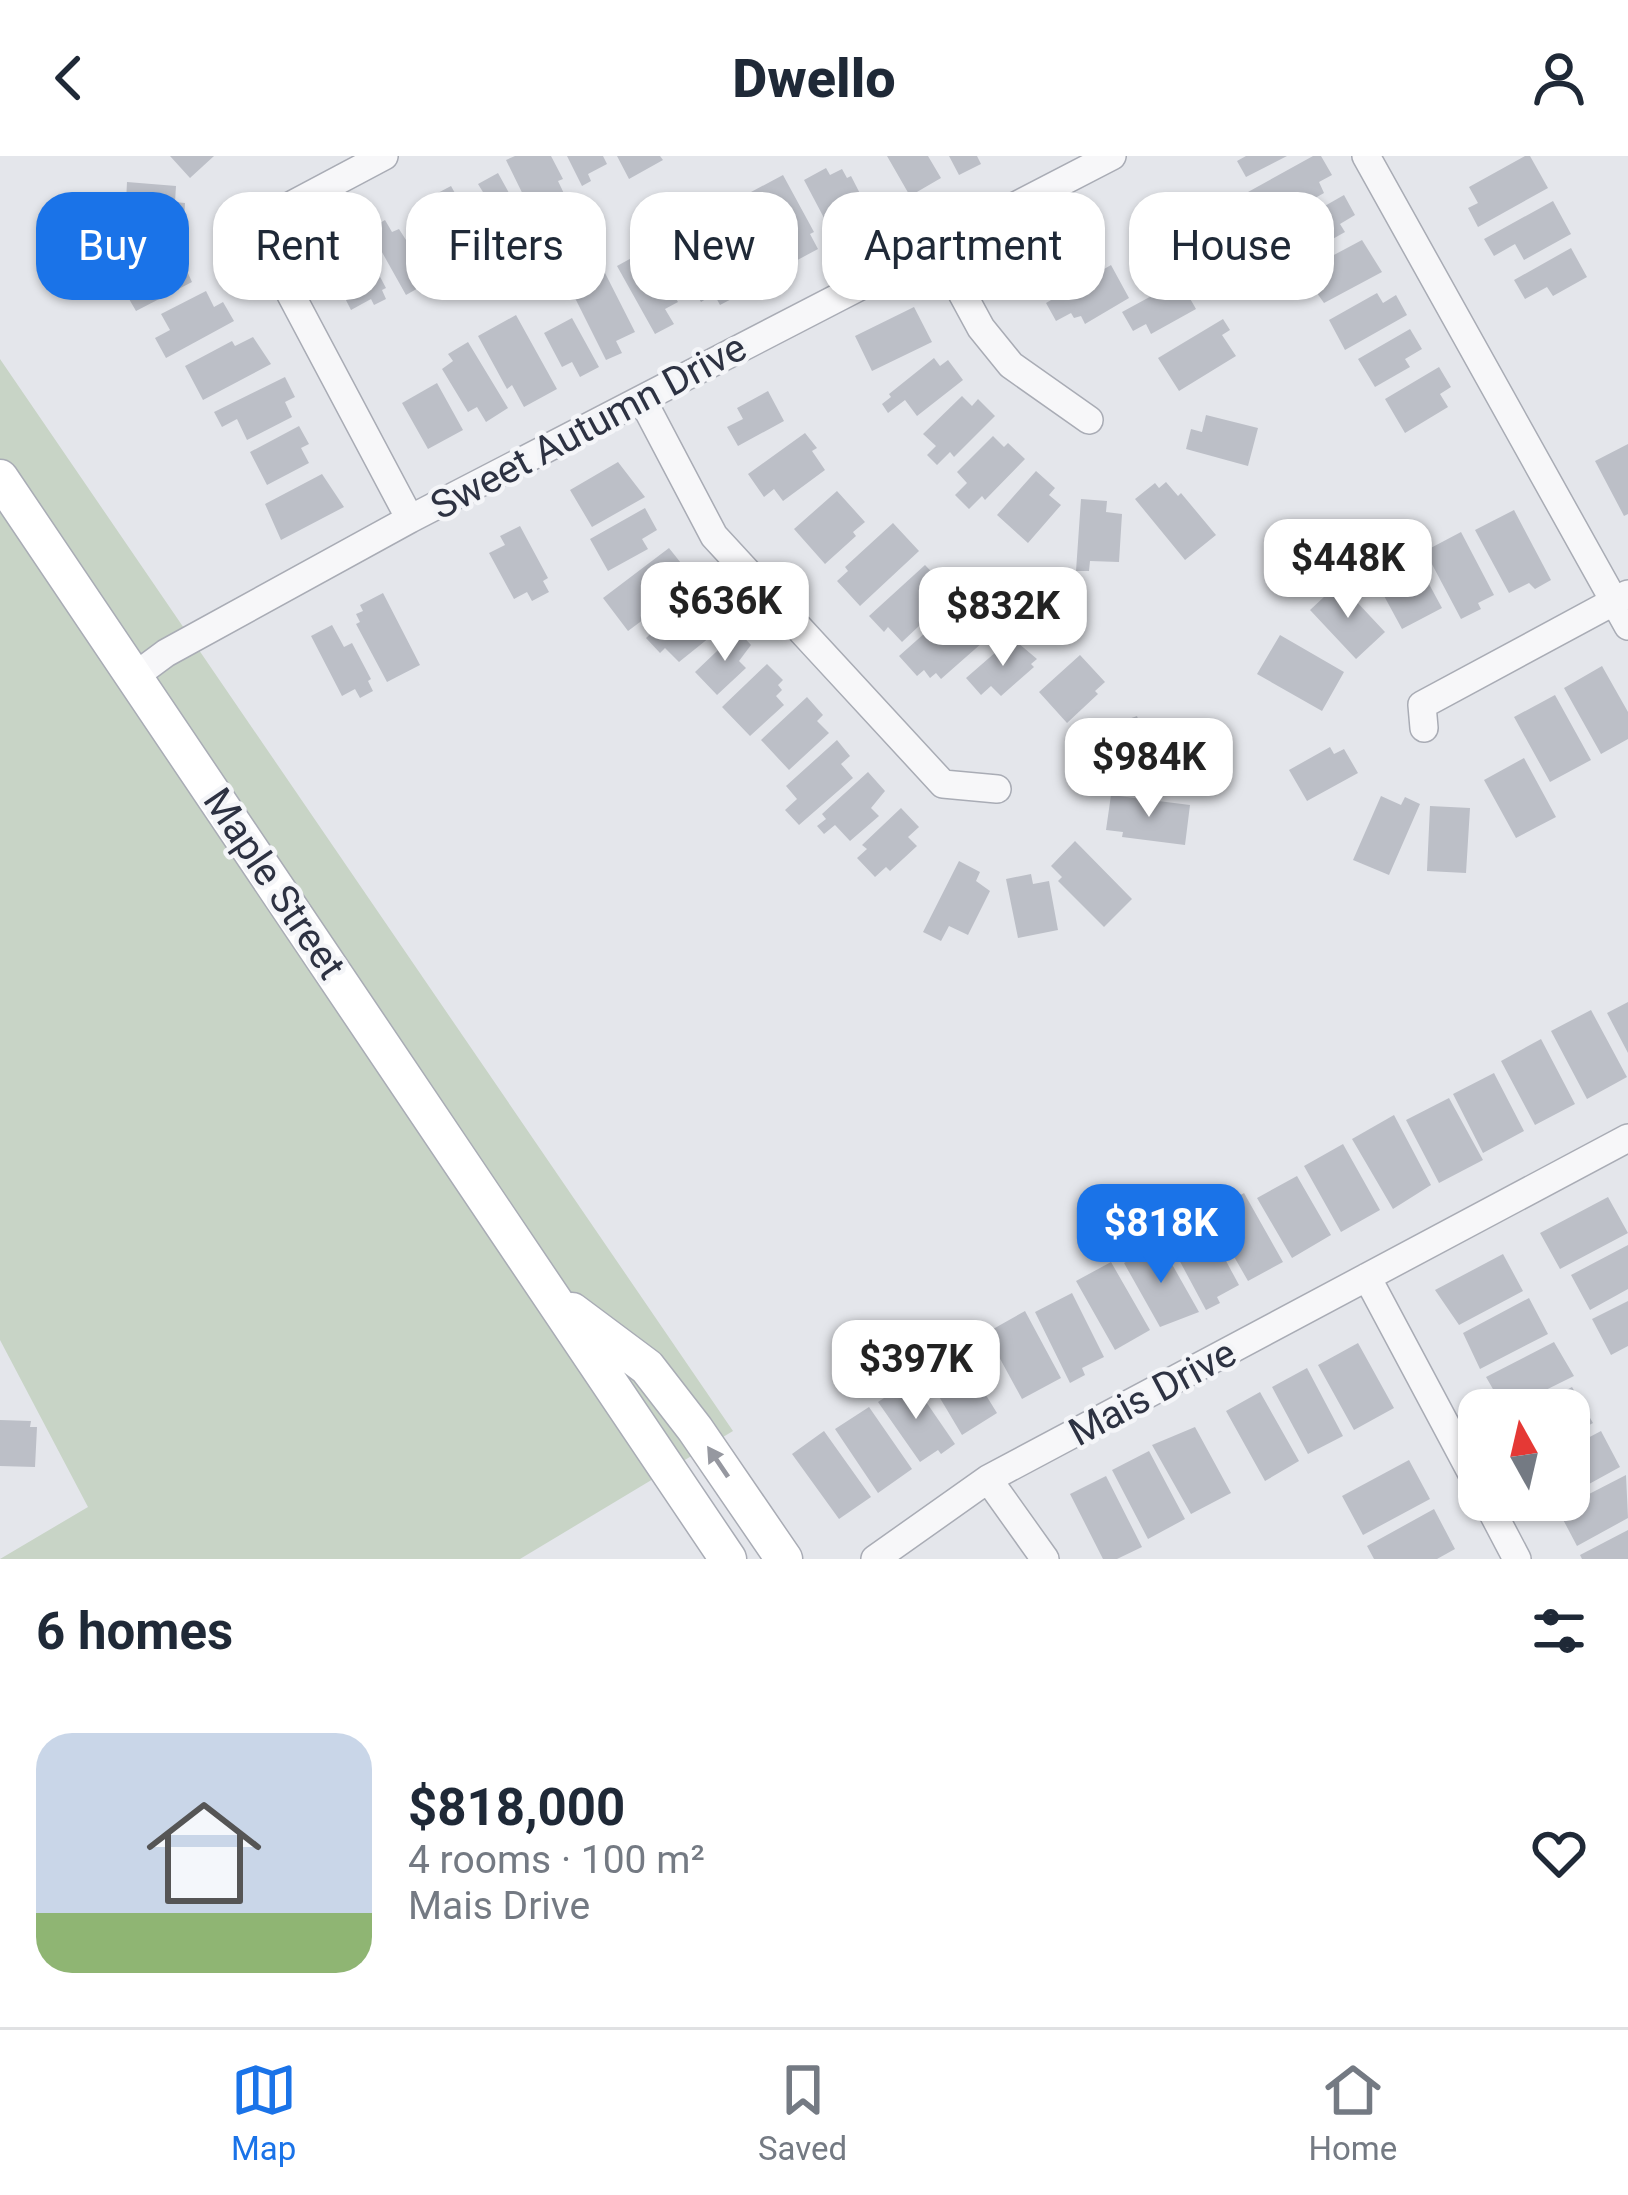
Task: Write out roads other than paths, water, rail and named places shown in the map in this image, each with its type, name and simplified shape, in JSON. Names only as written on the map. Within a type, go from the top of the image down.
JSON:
[{"type":"street","points":[[384,156],[254,225],[410,519]]},
{"type":"street","name":"Sweet Autumn Drive","points":[[1044,192],[1112,156]]},
{"type":"street","points":[[1366,156],[1624,607],[1422,704],[1424,728]]},
{"type":"street","name":"Sweet Autumn Drive","points":[[135,676],[166,653],[410,519],[833,300]]},
{"type":"street","points":[[966,300],[1011,365],[1089,420]]},
{"type":"street","points":[[643,401],[714,536],[729,553],[943,784],[997,789]]},
{"type":"street","name":"Maple Street","points":[[0,478],[728,1559]]},
{"type":"street","name":"Mais Drive","points":[[875,1559],[988,1479],[1628,1138]]},
{"type":"street","points":[[1367,1277],[1458,1448]]},
{"type":"street","name":"Maple Street","points":[[545,1291],[647,1367],[784,1559]]},
{"type":"street","points":[[988,1479],[1045,1559]]},
{"type":"street","points":[[1497,1521],[1517,1559]]}]
